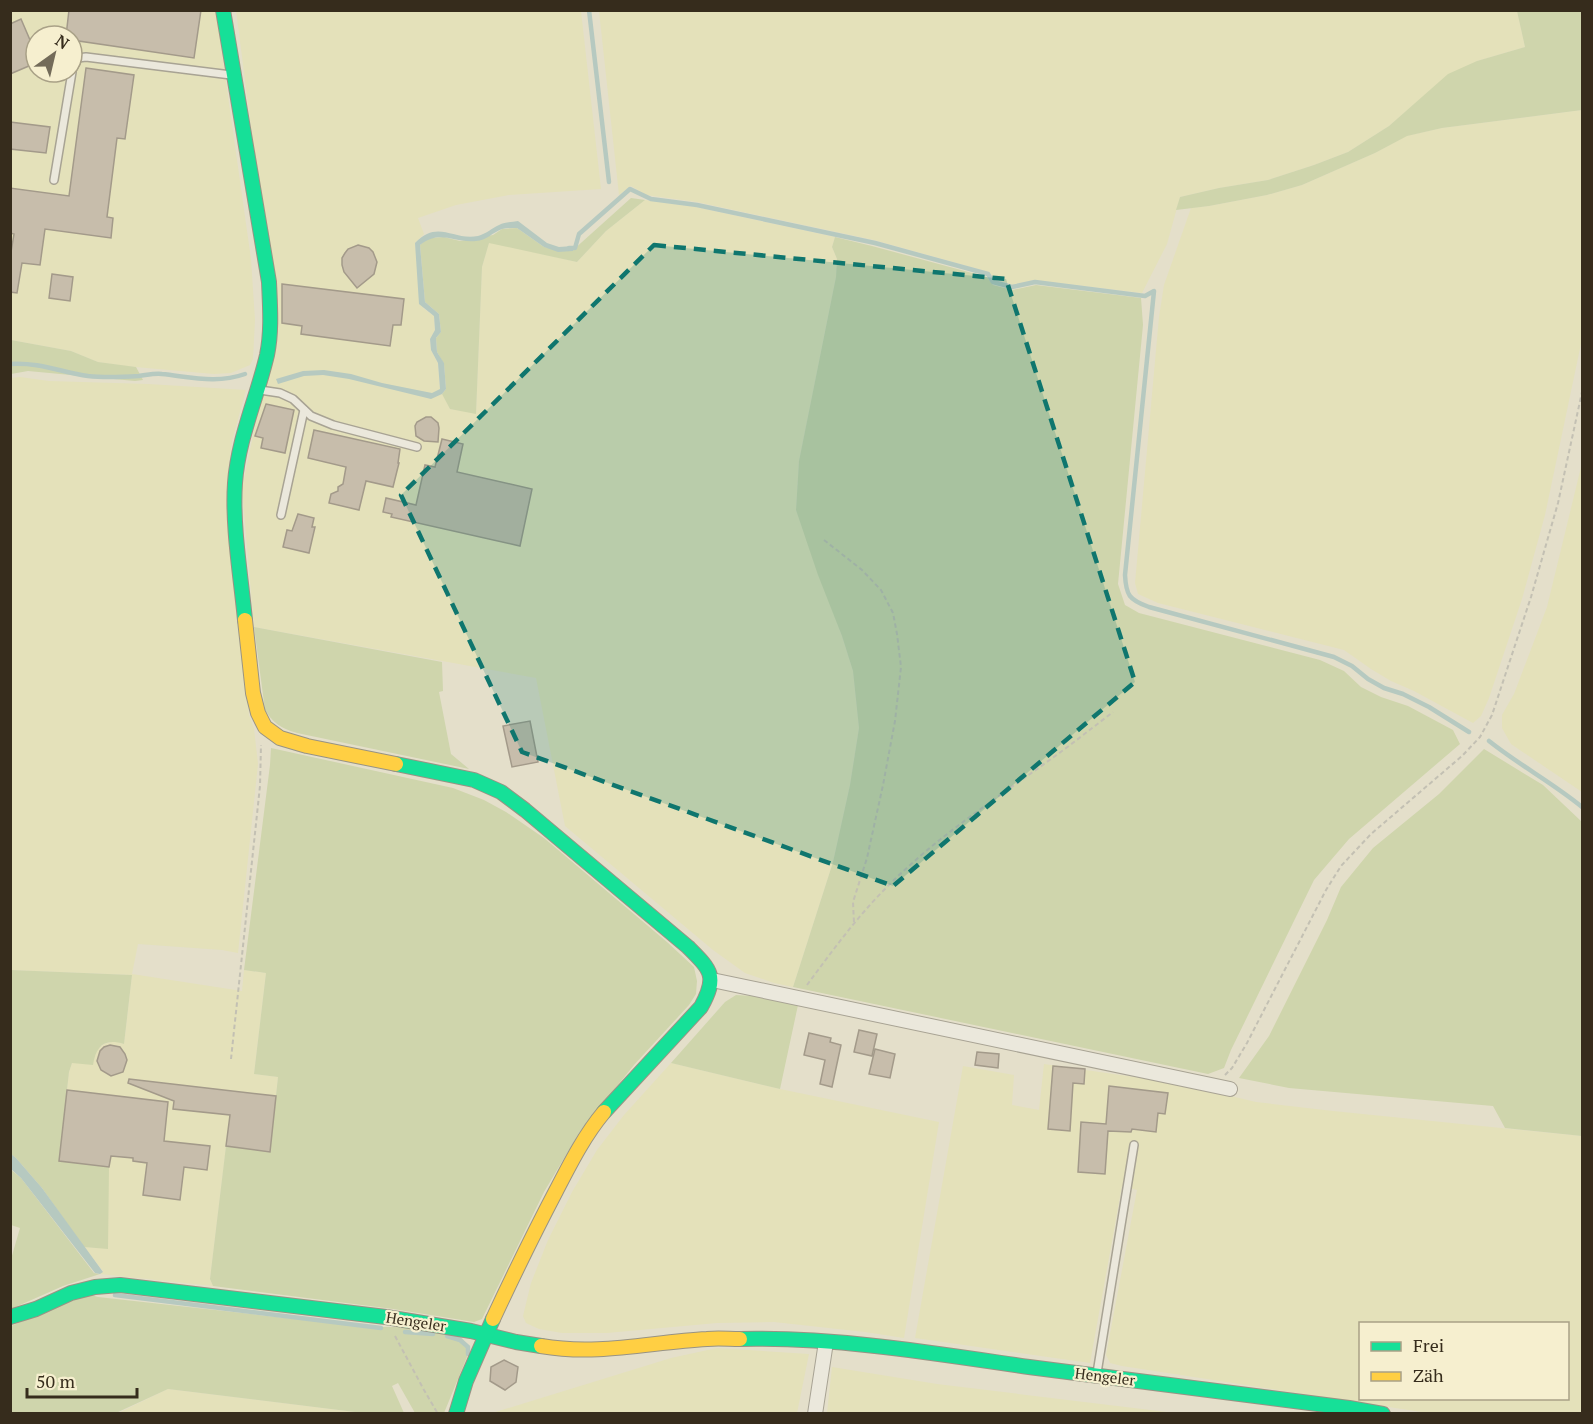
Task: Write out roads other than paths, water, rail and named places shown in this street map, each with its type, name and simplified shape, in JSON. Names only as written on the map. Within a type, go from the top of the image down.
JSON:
[{"type":"street","points":[[223,10],[269,282],[270,327],[267,352],[244,432],[235,483],[236,528],[253,693],[258,713],[265,727],[280,738],[289,741],[474,780],[501,792],[688,947],[707,966],[712,980],[710,993],[701,1007],[595,1123],[573,1158],[551,1198],[486,1334],[466,1381],[456,1413]]},
{"type":"street","points":[[712,980],[1230,1089]]},
{"type":"street","name":"Hengeler","points":[[10,1317],[36,1309],[71,1293],[94,1287],[120,1285],[386,1317],[551,1348],[581,1350],[641,1347],[706,1339],[741,1338],[784,1338],[865,1344],[1383,1413]]},
{"type":"street","points":[[815,1413],[826,1342]]},
{"type":"lane","points":[[84,57],[234,75]]},
{"type":"lane","points":[[54,180],[70,84]]},
{"type":"lane","points":[[257,390],[280,393],[293,399],[311,416],[333,425],[417,447]]},
{"type":"lane","points":[[281,515],[304,411]]},
{"type":"lane","points":[[1097,1376],[1134,1145]]},
{"type":"waterway","points":[[589,10],[609,182]]},
{"type":"waterway","points":[[569,248],[575,248],[579,234],[630,189],[651,199],[697,205],[875,243],[988,274],[993,282],[1012,287],[1035,282],[1145,296],[1154,291],[1125,575],[1126,587],[1130,596],[1149,607],[1334,657],[1352,666],[1384,688],[1403,694],[1429,707],[1469,732]]},
{"type":"waterway","points":[[10,364],[31,364],[101,377],[159,374],[224,379],[245,374]]},
{"type":"waterway","points":[[1489,741],[1582,807]]},
{"type":"waterway","points":[[115,1295],[381,1328]]},
{"type":"waterway","points":[[405,1332],[433,1334]]},
{"type":"waterway","points":[[447,1336],[460,1340],[468,1347],[468,1354]]}]
